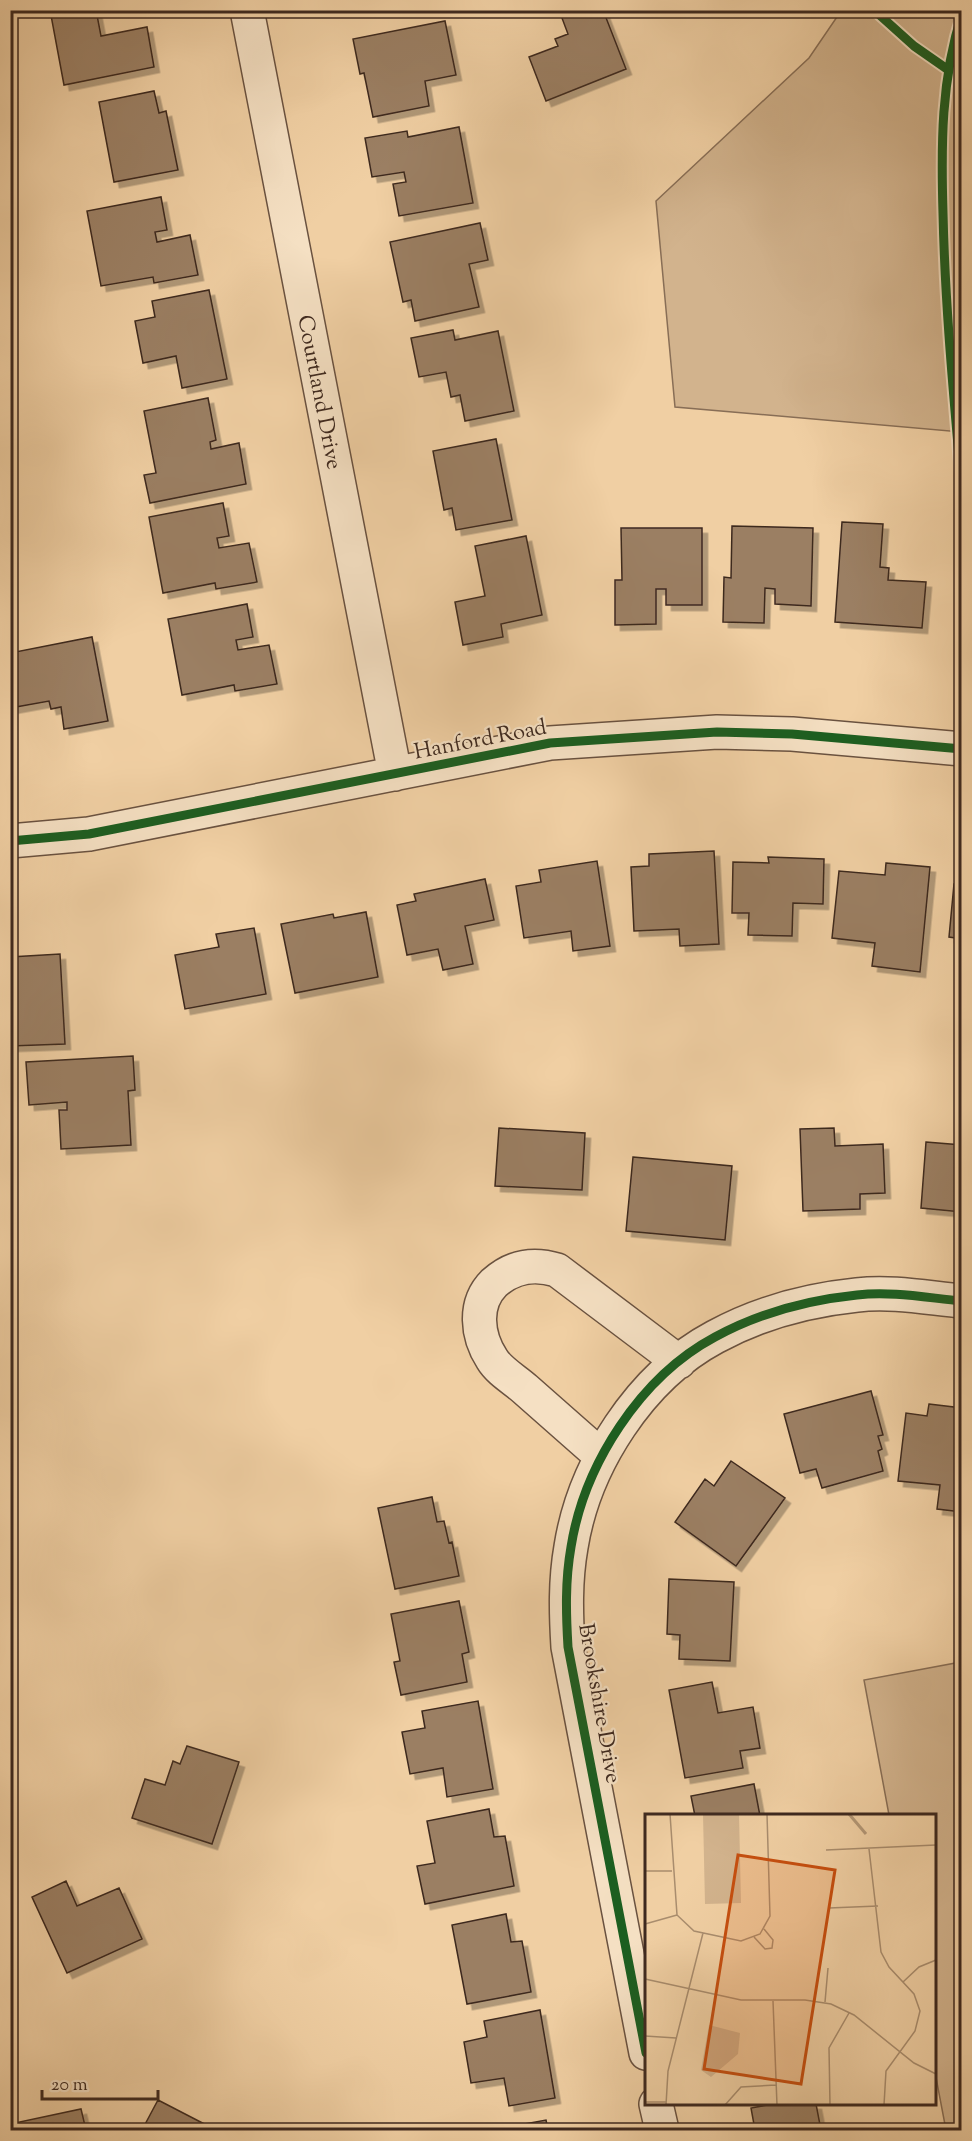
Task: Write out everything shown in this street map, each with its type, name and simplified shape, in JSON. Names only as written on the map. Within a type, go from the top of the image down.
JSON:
[{"type":"street","name":"Courtland Drive","points":[[247,10],[395,774]]},
{"type":"street","name":"Hanford Road","points":[[10,841],[89,834],[550,743],[641,735],[717,732],[792,734],[962,749]]},
{"type":"street","points":[[601,1455],[493,1361],[481,1339],[479,1318],[482,1303],[492,1285],[508,1272],[522,1267],[543,1266],[558,1270],[679,1362]]},
{"type":"street","name":"Brookshire Drive","points":[[645,2048],[568,1647],[566,1597],[571,1547],[583,1498],[601,1455],[634,1406],[679,1362],[714,1338],[759,1317],[808,1302],[880,1294],[962,1301]]},
{"type":"street","points":[[656,2105],[662,2130]]},
{"type":"shaded area","points":[[841,11],[961,11],[961,432],[675,407],[656,201],[809,58]]},
{"type":"shaded area","points":[[961,1662],[962,2130],[946,2130],[936,2078],[936,1814],[889,1814],[864,1680]]},
{"type":"building","points":[[50,10],[96,10],[101,36],[147,27],[154,67],[64,85]]},
{"type":"building","points":[[559,10],[603,10],[626,69],[546,101],[529,57],[558,46],[555,39],[568,34]]},
{"type":"building","points":[[445,21],[456,75],[425,81],[429,106],[373,117],[364,73],[360,74],[353,39]]},
{"type":"building","points":[[154,91],[159,113],[166,111],[178,170],[114,182],[99,102]]},
{"type":"building","points":[[459,127],[473,203],[399,216],[393,184],[406,182],[404,172],[372,177],[365,138],[407,131],[408,137]]},
{"type":"building","points":[[161,197],[167,230],[155,232],[157,242],[190,235],[198,275],[154,283],[153,277],[101,286],[87,211]]},
{"type":"building","points":[[480,223],[488,260],[469,264],[479,307],[415,321],[411,300],[403,302],[390,242]]},
{"type":"building","points":[[209,290],[227,379],[182,388],[176,356],[143,363],[135,321],[155,317],[152,301]]},
{"type":"building","points":[[453,330],[455,340],[498,331],[514,411],[465,421],[460,395],[451,397],[446,372],[419,377],[411,338]]},
{"type":"building","points":[[208,398],[216,440],[210,442],[211,449],[239,443],[246,484],[150,503],[144,475],[156,473],[144,411]]},
{"type":"building","points":[[496,439],[512,520],[456,530],[452,508],[444,510],[433,451]]},
{"type":"building","points":[[223,503],[229,536],[217,538],[219,548],[249,543],[257,582],[216,589],[215,583],[163,593],[149,517]]},
{"type":"building","points":[[842,522],[883,524],[880,567],[889,568],[888,580],[926,582],[922,628],[835,622]]},
{"type":"building","points":[[732,526],[813,528],[811,606],[775,604],[775,589],[765,588],[764,623],[723,622],[724,577],[731,578]]},
{"type":"building","points":[[621,528],[702,528],[702,605],[666,605],[666,589],[656,589],[656,624],[615,625],[615,580],[622,580]]},
{"type":"building","points":[[526,536],[542,615],[501,624],[503,637],[463,645],[455,602],[485,596],[475,546]]},
{"type":"building","points":[[247,604],[253,637],[236,640],[238,650],[269,645],[277,684],[235,691],[234,685],[182,695],[168,619]]},
{"type":"building","points":[[92,637],[108,721],[64,729],[61,707],[51,709],[49,701],[10,708],[10,653]]},
{"type":"building","points":[[714,851],[719,944],[680,946],[679,929],[634,931],[631,867],[649,866],[649,854]]},
{"type":"building","points":[[768,857],[824,859],[823,904],[793,903],[792,936],[748,935],[749,913],[732,913],[733,862],[769,863]]},
{"type":"building","points":[[597,861],[610,946],[573,951],[571,931],[524,938],[516,886],[541,882],[539,870]]},
{"type":"building","points":[[886,863],[930,867],[920,972],[872,966],[875,943],[832,938],[839,871],[885,875]]},
{"type":"building","points":[[485,879],[494,920],[465,926],[473,964],[443,970],[438,949],[407,955],[397,905],[416,901],[414,894]]},
{"type":"building","points":[[954,884],[962,884],[962,939],[949,937]]},
{"type":"building","points":[[366,912],[378,977],[295,993],[281,924],[333,914],[334,918]]},
{"type":"building","points":[[254,928],[266,994],[185,1009],[175,955],[219,947],[216,934]]},
{"type":"building","points":[[60,954],[65,1044],[10,1046],[10,957]]},
{"type":"building","points":[[133,1056],[135,1090],[128,1091],[131,1145],[61,1149],[59,1110],[67,1110],[67,1102],[29,1105],[26,1062]]},
{"type":"building","points":[[499,1128],[585,1133],[582,1190],[495,1186]]},
{"type":"building","points":[[834,1128],[835,1146],[883,1144],[885,1193],[860,1194],[860,1209],[803,1211],[800,1129]]},
{"type":"building","points":[[926,1142],[962,1145],[962,1212],[921,1208]]},
{"type":"building","points":[[633,1157],[732,1166],[725,1240],[626,1231]]},
{"type":"building","points":[[871,1391],[883,1435],[878,1436],[882,1449],[878,1451],[883,1471],[822,1488],[816,1469],[800,1473],[784,1414]]},
{"type":"building","points":[[929,1404],[962,1408],[962,1512],[937,1509],[940,1485],[898,1481],[906,1413],[927,1416]]},
{"type":"building","points":[[731,1461],[785,1498],[736,1566],[675,1522],[705,1479],[714,1486]]},
{"type":"building","points":[[432,1497],[437,1522],[444,1521],[449,1543],[452,1542],[459,1576],[395,1589],[378,1508]]},
{"type":"building","points":[[669,1579],[734,1582],[730,1661],[679,1659],[680,1635],[667,1634]]},
{"type":"building","points":[[459,1601],[469,1652],[462,1654],[467,1682],[401,1695],[394,1662],[400,1661],[391,1614]]},
{"type":"building","points":[[712,1682],[718,1713],[753,1707],[760,1748],[740,1751],[743,1768],[685,1778],[669,1690]]},
{"type":"building","points":[[478,1701],[493,1789],[447,1797],[443,1768],[410,1774],[402,1732],[425,1728],[422,1711]]},
{"type":"building","points":[[187,1746],[239,1762],[212,1844],[132,1818],[145,1779],[165,1785],[173,1761],[180,1764]]},
{"type":"building","points":[[754,1784],[760,1814],[695,1814],[691,1796]]},
{"type":"building","points":[[489,1809],[494,1837],[505,1836],[514,1886],[425,1904],[417,1866],[435,1863],[427,1821]]},
{"type":"building","points":[[66,1881],[77,1906],[119,1888],[142,1939],[67,1973],[32,1897]]},
{"type":"building","points":[[506,1914],[511,1942],[522,1941],[531,1992],[467,2004],[452,1925]]},
{"type":"building","points":[[540,2010],[555,2098],[509,2106],[504,2078],[471,2083],[464,2042],[487,2037],[484,2021]]},
{"type":"building","points":[[158,2100],[216,2130],[142,2130]]},
{"type":"building","points":[[768,2105],[816,2105],[821,2130],[755,2130],[751,2108]]},
{"type":"building","points":[[81,2109],[86,2130],[10,2130],[10,2124]]},
{"type":"building","points":[[546,2120],[548,2130],[492,2130]]},
{"type":"cycle path","points":[[874,10],[914,46],[947,69]]},
{"type":"cycle path","points":[[962,14],[946,88],[942,162],[948,318],[962,491]]},
{"type":"cycle path","points":[[10,841],[89,834],[550,743],[717,732],[792,734],[962,749]]},
{"type":"cycle path","points":[[645,2048],[568,1647],[566,1597],[569,1560],[578,1516],[588,1485],[602,1455],[640,1399],[688,1354],[715,1337],[766,1314],[820,1300],[857,1295],[897,1294],[962,1301]]}]
